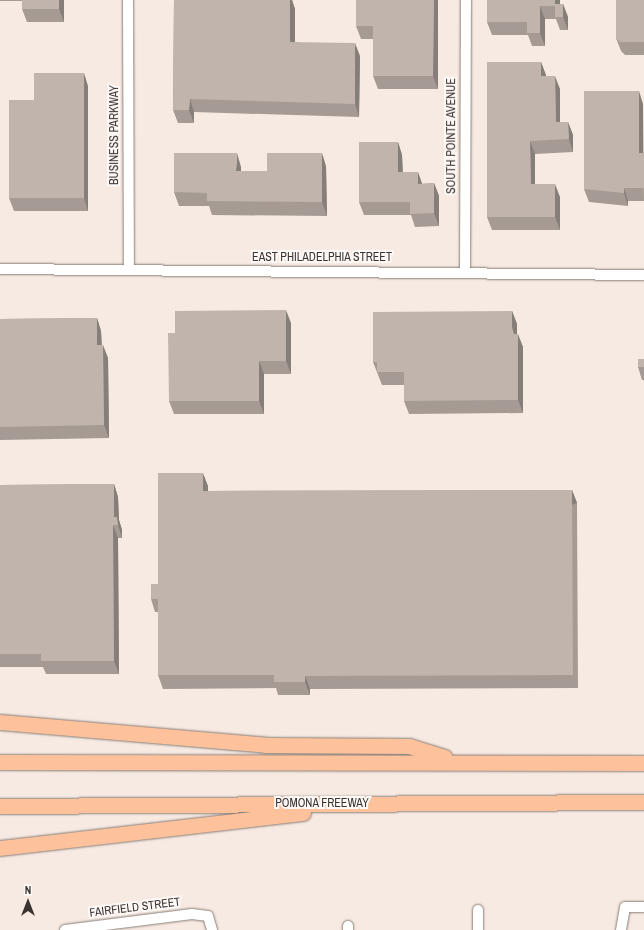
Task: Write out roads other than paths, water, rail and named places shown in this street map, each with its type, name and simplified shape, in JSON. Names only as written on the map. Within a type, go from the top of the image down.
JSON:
[{"type":"highway","points":[[0,722],[266,744],[409,746],[461,762]]},
{"type":"highway","points":[[0,762],[644,762]]},
{"type":"highway","name":"POMONA FREEWAY","points":[[0,806],[644,802]]},
{"type":"highway","points":[[0,848],[191,824],[408,804]]},
{"type":"street","name":"BUSINESS PARKWAY","points":[[128,0],[129,270]]},
{"type":"street","name":"SOUTH POINTE AVENUE","points":[[465,272],[466,0]]},
{"type":"street","name":"EAST PHILADELPHIA STREET","points":[[0,269],[465,272],[644,275]]},
{"type":"street","points":[[621,930],[625,907],[644,907]]},
{"type":"street","points":[[478,910],[478,930]]},
{"type":"street","name":"FAIRFIELD STREET","points":[[66,930],[84,929],[192,914],[208,916],[212,930]]}]
